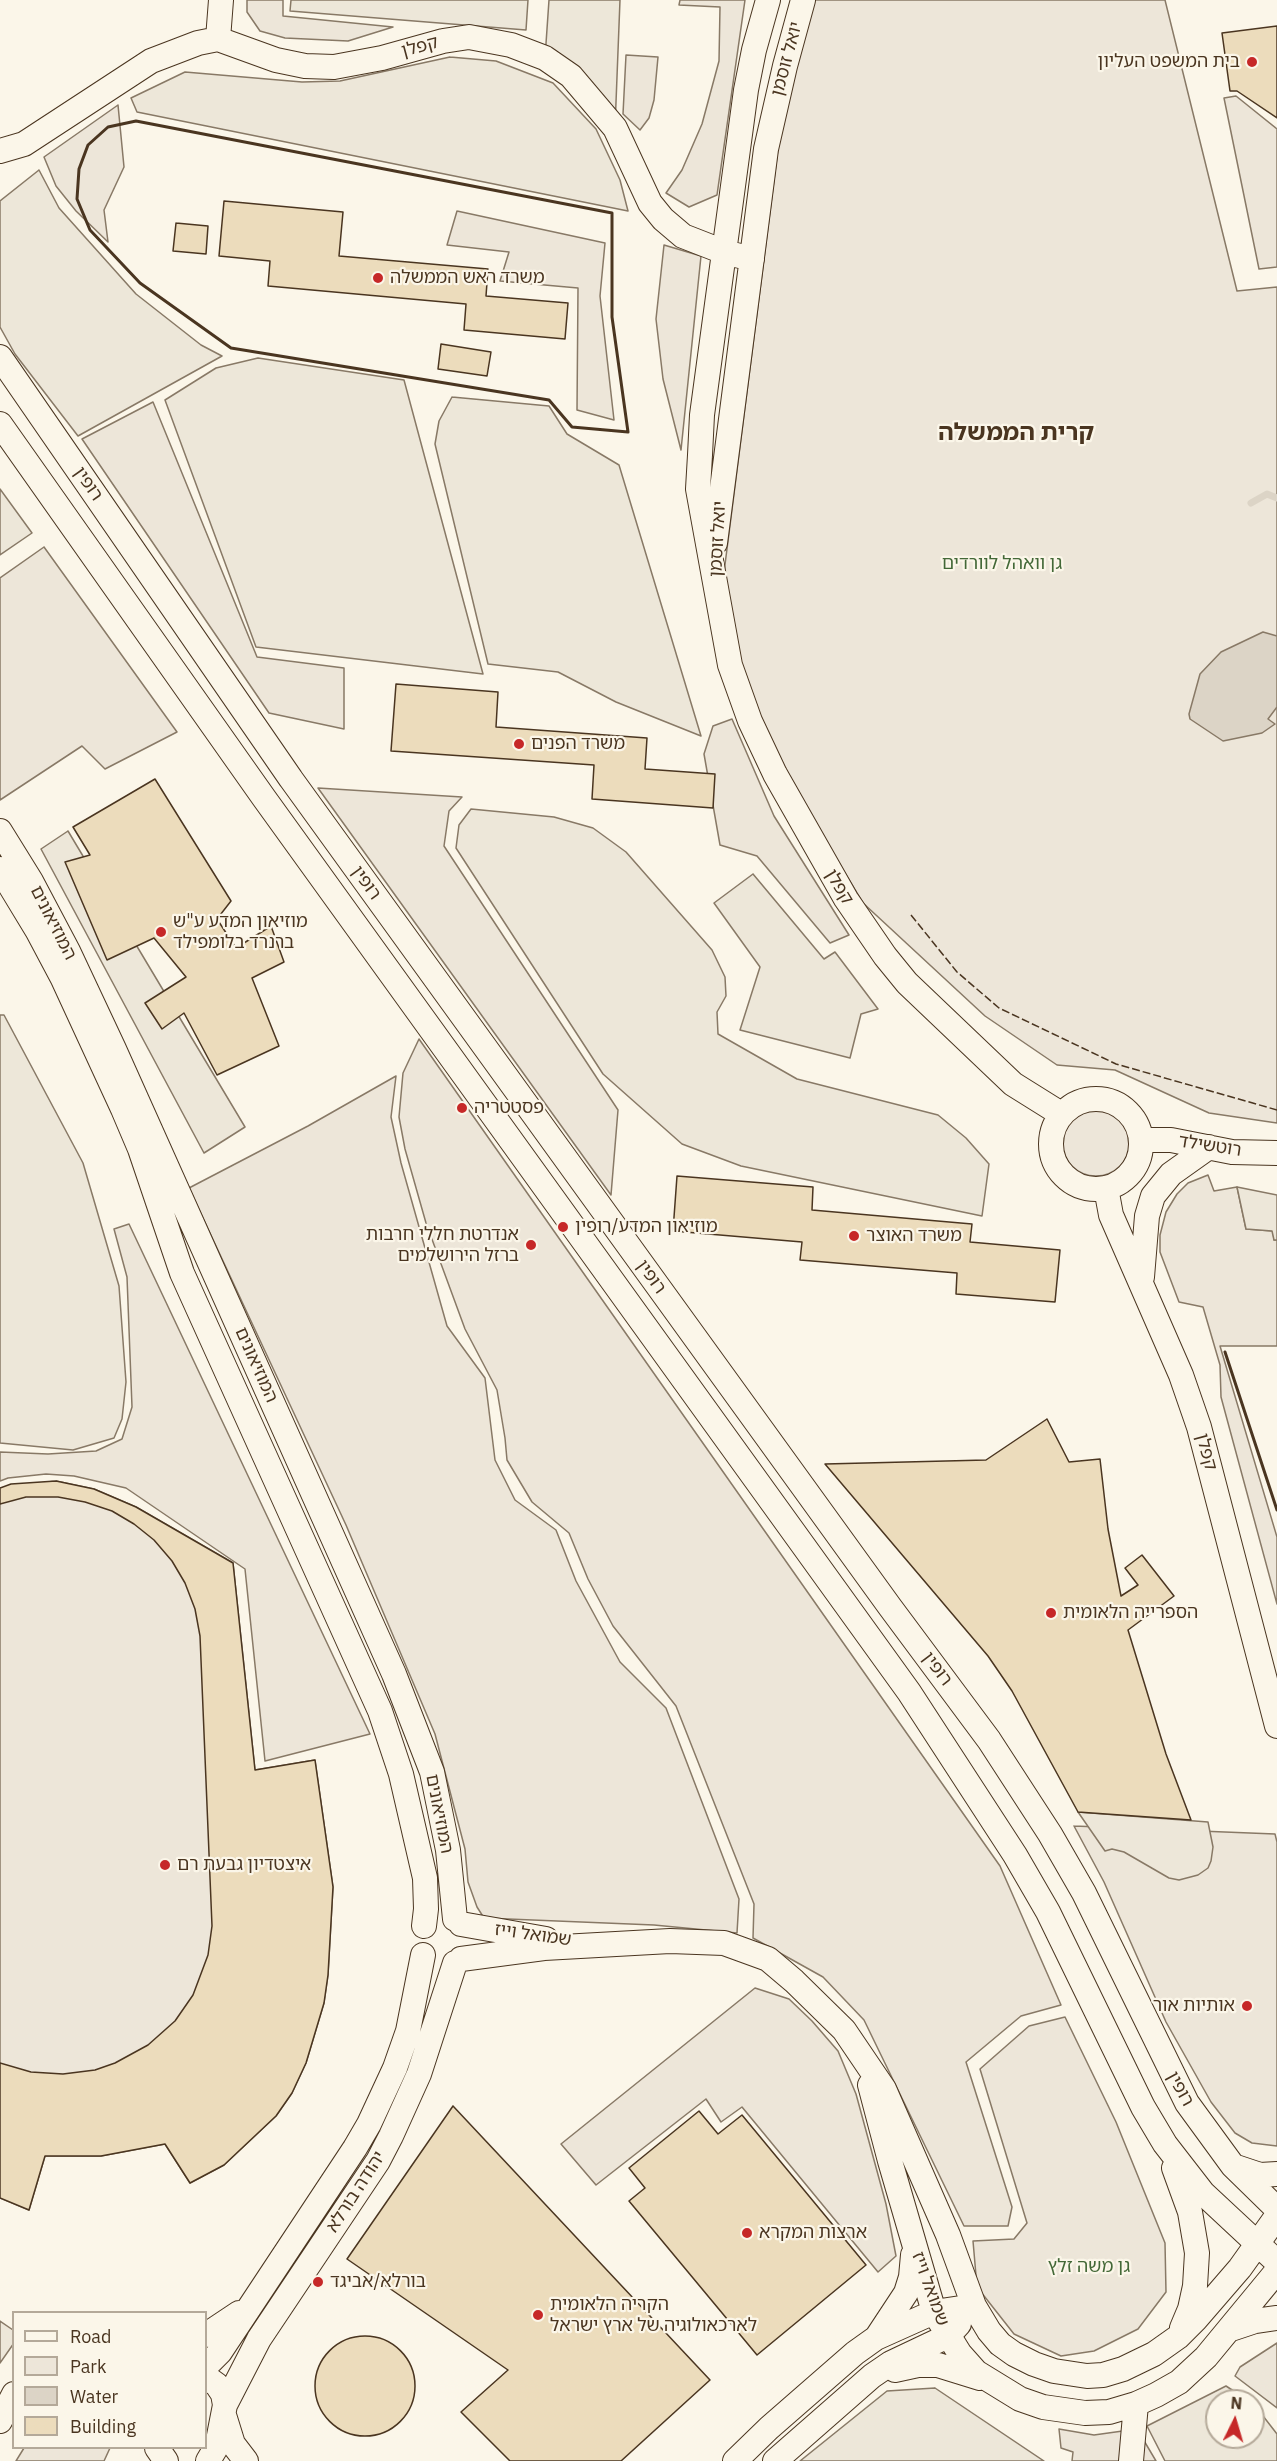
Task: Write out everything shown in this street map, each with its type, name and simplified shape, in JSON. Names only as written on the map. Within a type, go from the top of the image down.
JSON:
[{"type":"street","points":[[0,170],[24,144],[151,62],[218,39],[221,0]]},
{"type":"street","name":"יואל זוסמן","points":[[716,593],[698,489],[702,415],[746,90],[768,0]]},
{"type":"street","name":"יואל זוסמן","points":[[716,593],[715,548],[771,126],[803,0]]},
{"type":"street","name":"קפלן","points":[[218,39],[276,60],[305,66],[334,67],[382,58],[443,41],[469,38],[511,45],[545,58],[571,76],[615,128],[650,203],[663,219],[683,236],[724,252],[752,259]]},
{"type":"street","points":[[0,151],[24,144]]},
{"type":"street","name":"רופין","points":[[0,357],[291,779],[890,1607],[989,1740],[1050,1834],[1084,1893],[1187,2103],[1233,2166],[1277,2208]]},
{"type":"street","name":"רופין","points":[[0,424],[257,788],[909,1692],[1015,1855],[1048,1912],[1143,2108],[1165,2144],[1203,2193],[1277,2262]]},
{"type":"street","name":"קפלן","points":[[716,593],[730,665],[750,720],[775,774],[846,899],[885,956],[907,983],[1013,1084],[1062,1114]]},
{"type":"street","name":"המוזיאונים","points":[[0,831],[31,881],[68,951],[114,1049],[394,1674],[432,1772],[448,1850],[458,1922]]},
{"type":"street","name":"המוזיאונים","points":[[0,869],[63,979],[123,1109],[140,1149],[182,1273],[380,1711],[401,1774],[426,1878],[424,1926]]},
{"type":"street","points":[[1084,1100],[1111,1100],[1123,1107],[1132,1115],[1139,1127],[1142,1140],[1137,1166],[1118,1184],[1106,1188],[1094,1189],[1072,1182],[1056,1165],[1051,1152],[1051,1139],[1055,1125],[1072,1105],[1084,1100]]},
{"type":"street","name":"רוטשילד","points":[[1142,1140],[1171,1140],[1220,1150],[1277,1153]]},
{"type":"street","points":[[1141,1283],[1147,1216],[1153,1196],[1171,1174],[1220,1150]]},
{"type":"street","name":"קפלן","points":[[1106,1188],[1111,1215],[1181,1375],[1199,1427],[1277,1726]]},
{"type":"street","points":[[441,1916],[458,1922],[468,1938],[465,1953],[458,1961],[442,1965],[435,1964],[423,1955],[419,1941],[428,1921],[441,1916]]},
{"type":"street","name":"שמואל וייז","points":[[458,1922],[549,1939],[605,1944]]},
{"type":"street","name":"שמואל וייז","points":[[458,1961],[544,1948],[670,1941],[724,1943],[760,1956],[777,1966],[843,2030],[884,2089],[948,2235],[974,2306],[1000,2344],[1034,2364],[1071,2374],[1103,2375],[1123,2369],[1154,2354],[1178,2337],[1197,2319],[1277,2216]]},
{"type":"street","name":"יהודה בורלא","points":[[207,2365],[220,2352],[356,2148],[382,2097],[408,2031],[423,1955]]},
{"type":"street","name":"יהודה בורלא","points":[[208,2461],[218,2446],[224,2409],[259,2339],[378,2161],[391,2136],[419,2074],[458,1961]]},
{"type":"street","name":"שמואל וייז","points":[[858,2051],[934,2312],[948,2336],[976,2372],[1020,2399],[1064,2411],[1109,2412],[1136,2404],[1179,2382],[1206,2357],[1277,2271]]},
{"type":"street","points":[[1165,2144],[1190,2212],[1197,2253],[1197,2269],[1190,2309],[1178,2337]]},
{"type":"street","points":[[1233,2166],[1260,2175],[1277,2174]]},
{"type":"street","points":[[876,2338],[906,2293],[911,2277],[914,2244]]},
{"type":"street","points":[[207,2334],[251,2304]]},
{"type":"street","points":[[735,2461],[837,2368],[876,2338],[934,2312],[974,2306]]},
{"type":"street","points":[[775,2461],[872,2376],[891,2363],[948,2336],[974,2306]]},
{"type":"street","points":[[1231,2329],[1255,2321],[1277,2318]]},
{"type":"street","points":[[872,2376],[918,2365],[938,2365],[969,2373],[995,2385]]},
{"type":"street","points":[[207,2378],[217,2385],[223,2394],[224,2409],[233,2444],[246,2461]]},
{"type":"street","points":[[0,2421],[12,2398]]},
{"type":"street","points":[[1131,2461],[1136,2404]]},
{"type":"green space","points":[[247,0],[283,0],[283,16],[393,27],[348,41],[285,38],[260,31],[247,12]]},
{"type":"green space","points":[[680,0],[745,0],[717,195],[689,207],[666,193],[682,170],[702,124],[719,61],[720,7],[679,5]]},
{"type":"green space","name":"גן וואהל לוורדים","points":[[812,0],[1165,0],[1237,291],[1277,287],[1277,1123],[1209,1113],[1115,1070],[1057,1065],[985,1016],[863,903],[790,782],[745,681],[722,588],[779,141]]},
{"type":"green space","points":[[626,55],[658,57],[654,100],[649,118],[640,130],[623,114]]},
{"type":"green space","points":[[1236,96],[1277,129],[1277,267],[1259,269],[1224,98]]},
{"type":"green space","points":[[118,105],[124,167],[104,210],[108,242],[76,211],[56,186],[44,157]]},
{"type":"green space","points":[[457,211],[605,243],[600,296],[614,420],[577,410],[578,288],[500,281],[509,252],[447,245]]},
{"type":"green space","points":[[664,245],[701,256],[681,450],[663,379],[656,319]]},
{"type":"green space","points":[[153,402],[257,657],[344,668],[344,729],[269,713],[82,439]]},
{"type":"green space","points":[[44,547],[177,732],[105,769],[82,746],[0,800],[0,578]]},
{"type":"green space","points":[[732,719],[774,816],[849,935],[830,943],[757,856],[720,845],[704,754],[713,726]]},
{"type":"green space","points":[[318,788],[462,797],[449,811],[444,846],[618,1110],[611,1195]]},
{"type":"green space","points":[[419,1039],[1000,1866],[1061,2005],[1021,2016],[966,2062],[1012,2207],[1008,2226],[964,2226],[864,2020],[823,1977],[753,1938],[754,1904],[676,1706],[613,1626],[588,1579],[569,1533],[532,1502],[507,1460],[497,1390],[465,1329],[426,1223],[405,1149],[399,1117],[403,1073]]},
{"type":"green space","points":[[396,1076],[391,1117],[401,1163],[447,1326],[485,1378],[495,1460],[515,1500],[556,1530],[576,1581],[620,1662],[666,1708],[739,1899],[737,1933],[654,1925],[484,1918],[477,1907],[468,1882],[465,1849],[435,1734],[346,1525],[189,1188],[308,1126]]},
{"type":"green space","points":[[1096,1108],[1109,1111],[1120,1118],[1127,1129],[1130,1142],[1127,1155],[1120,1166],[1109,1173],[1096,1176],[1083,1173],[1072,1166],[1065,1155],[1062,1142],[1065,1129],[1072,1118],[1083,1111]]},
{"type":"green space","points":[[1208,1175],[1214,1191],[1237,1187],[1246,1229],[1273,1231],[1274,1240],[1277,1240],[1277,1346],[1220,1346],[1277,1537],[1277,1604],[1221,1397],[1220,1365],[1203,1307],[1179,1302],[1160,1252],[1160,1235],[1166,1212],[1177,1194],[1188,1183]]},
{"type":"green space","points":[[129,1224],[370,1734],[265,1761],[245,1569],[126,1488],[74,1476],[46,1474],[0,1481],[0,1452],[48,1454],[96,1451],[122,1439],[132,1407],[127,1277],[114,1229]]},
{"type":"green space","name":"איצטדיון גבעת רם","points":[[56,1481],[94,1489],[136,1507],[233,1563],[255,1770],[315,1760],[333,1887],[328,1975],[324,2003],[306,2063],[292,2093],[276,2116],[224,2165],[190,2183],[165,2144],[101,2156],[45,2156],[29,2210],[0,2198],[0,1488]]},
{"type":"green space","points":[[1074,1826],[1275,1834],[1277,1842],[1277,2146],[1252,2143],[1235,2133],[1211,2102],[1166,2022],[1104,1882]]},
{"type":"green space","points":[[755,1988],[789,1999],[838,2051],[856,2094],[886,2204],[896,2256],[878,2272],[742,2107],[721,2122],[706,2099],[596,2185],[561,2144]]},
{"type":"green space","name":"גן משה זלץ","points":[[1065,2017],[1116,2122],[1165,2243],[1166,2292],[1138,2329],[1094,2351],[1061,2356],[1014,2334],[977,2287],[973,2241],[1014,2239],[1027,2223],[980,2069],[1029,2026]]},
{"type":"green space","points":[[1277,2343],[1277,2408],[1265,2399],[1265,2389],[1252,2389],[1235,2376],[1240,2367]]},
{"type":"green space","points":[[1059,2429],[1094,2435],[1137,2429],[1156,2461],[1072,2461],[1073,2452],[1061,2448]]},
{"type":"green space","points":[[23,2449],[110,2449],[104,2461],[16,2461]]},
{"type":"shaded area","points":[[291,0],[528,0],[526,30],[290,11]]},
{"type":"shaded area","points":[[549,0],[620,0],[615,128],[545,58]]},
{"type":"shaded area","points":[[450,57],[496,61],[553,83],[596,129],[620,180],[628,211],[137,112],[131,98],[185,72],[302,82],[340,81]]},
{"type":"shaded area","points":[[39,170],[59,208],[136,294],[201,345],[222,356],[78,436],[15,354],[0,327],[0,201]]},
{"type":"shaded area","points":[[258,358],[404,380],[483,674],[256,647],[165,400],[216,368]]},
{"type":"shaded area","points":[[452,397],[549,406],[567,434],[619,465],[701,736],[616,702],[558,672],[488,664],[435,444],[439,421]]},
{"type":"shaded area","points":[[0,489],[32,533],[0,555]]},
{"type":"shaded area","points":[[471,809],[554,817],[593,828],[626,852],[712,950],[725,977],[726,996],[717,1012],[718,1034],[797,1079],[938,1115],[966,1138],[989,1164],[982,1216],[741,1166],[682,1144],[603,1074],[456,848],[459,825]]},
{"type":"shaded area","points":[[68,831],[245,1127],[204,1153],[41,849]]},
{"type":"shaded area","points":[[753,874],[824,959],[835,952],[878,1009],[861,1014],[850,1058],[740,1030],[760,967],[714,903]]},
{"type":"shaded area","points":[[0,1015],[4,1015],[83,1163],[119,1286],[126,1382],[122,1419],[114,1438],[73,1450],[0,1443]]},
{"type":"shaded area","points":[[1237,1187],[1277,1195],[1277,1240],[1274,1240],[1272,1231],[1246,1229]]},
{"type":"shaded area","points":[[1078,1812],[1208,1822],[1213,1847],[1211,1861],[1208,1868],[1198,1875],[1179,1880],[1169,1878],[1124,1852],[1112,1849],[1105,1851]]},
{"type":"shaded area","points":[[0,2321],[12,2329],[12,2346],[0,2363]]},
{"type":"shaded area","points":[[935,2388],[1044,2461],[800,2461],[887,2391]]},
{"type":"shaded area","points":[[1205,2397],[1205,2449],[1265,2449],[1265,2418],[1277,2434],[1277,2461],[1165,2461],[1147,2426]]},
{"type":"water","points":[[1263,632],[1277,636],[1277,707],[1268,719],[1275,724],[1262,733],[1223,741],[1190,719],[1189,714],[1200,674],[1221,652]]},
{"type":"building","name":"בית המשפט העליון","points":[[1277,26],[1277,118],[1237,91],[1230,91],[1222,33]]},
{"type":"building","name":"משרד ראש הממשלה","points":[[224,201],[343,212],[339,256],[488,269],[486,296],[568,303],[565,339],[464,330],[466,304],[268,286],[270,261],[219,256]]},
{"type":"building","points":[[176,223],[208,226],[206,254],[173,251]]},
{"type":"building","points":[[441,344],[491,352],[487,376],[438,369]]},
{"type":"building","name":"משרד הפנים","points":[[396,684],[498,692],[496,727],[647,738],[645,769],[715,774],[713,808],[592,799],[594,765],[391,751]]},
{"type":"building","name":"מוזיאון המדע ע\"ש ברנרד בלומפילד","points":[[155,779],[231,901],[217,919],[236,948],[271,926],[284,962],[252,978],[279,1046],[217,1075],[184,1013],[162,1029],[145,1003],[186,977],[154,938],[107,960],[65,862],[90,855],[73,827]]},
{"type":"building","name":"משרד האוצר","points":[[677,1176],[813,1187],[812,1210],[972,1224],[970,1242],[1060,1250],[1055,1302],[956,1294],[957,1273],[800,1260],[802,1242],[673,1231]]},
{"type":"building","name":"הספרייה הלאומית","points":[[1047,1419],[1069,1462],[1100,1459],[1108,1529],[1121,1596],[1138,1585],[1125,1568],[1142,1555],[1174,1596],[1128,1630],[1166,1754],[1191,1820],[1078,1812],[1012,1691],[988,1656],[825,1464],[986,1460]]},
{"type":"building","points":[[56,1481],[94,1489],[136,1507],[233,1563],[255,1770],[315,1760],[333,1887],[328,1975],[324,2003],[306,2063],[292,2093],[276,2116],[224,2165],[190,2183],[165,2144],[101,2156],[45,2156],[29,2210],[0,2198],[0,2063],[31,2072],[63,2074],[95,2070],[115,2063],[148,2045],[175,2021],[193,1995],[208,1955],[212,1926],[200,1636],[195,1609],[185,1583],[172,1561],[154,1540],[134,1524],[112,1511],[85,1502],[58,1497],[26,1497],[0,1504],[0,1488],[11,1484]]},
{"type":"building","name":"הקריה הלאומית לארכאולוגיה של ארץ ישראל","points":[[453,2106],[710,2380],[621,2461],[510,2461],[461,2412],[508,2370],[347,2259]]},
{"type":"building","name":"ארצות המקרא","points":[[699,2111],[718,2134],[742,2115],[866,2265],[757,2355],[629,2201],[645,2188],[629,2168]]},
{"type":"building","points":[[365,2336],[393,2344],[407,2358],[415,2386],[407,2414],[393,2428],[365,2436],[337,2428],[323,2414],[315,2386],[323,2358],[337,2344]]},
{"type":"waterway","points":[[1251,503],[1267,494],[1277,498]]},
{"type":"fence","points":[[911,915],[957,972],[999,1008],[1116,1064],[1277,1110]]},
{"type":"wall","points":[[136,121],[612,213],[612,317],[628,432],[572,427],[549,400],[231,348],[140,283],[90,230],[77,199],[79,169],[88,145],[108,127],[136,121]]},
{"type":"wall","points":[[1225,1352],[1277,1510]]},
{"type":"place","name":"בית המשפט העליון","points":[[1252,62]]},
{"type":"place","name":"משרד ראש הממשלה","points":[[378,278]]},
{"type":"place","name":"משרד הפנים","points":[[519,744]]},
{"type":"place","name":"מוזיאון המדע ע\"ש ברנרד בלומפילד","points":[[161,932]]},
{"type":"place","name":"פסטטריה","points":[[462,1108]]},
{"type":"place","name":"מוזיאון המדע/רופין","points":[[563,1227]]},
{"type":"place","name":"משרד האוצר","points":[[854,1236]]},
{"type":"place","name":"אנדרטת חללי חרבות ברזל הירושלמים","points":[[531,1245]]},
{"type":"place","name":"הספרייה הלאומית","points":[[1051,1613]]},
{"type":"place","name":"איצטדיון גבעת רם","points":[[165,1865]]},
{"type":"place","name":"אותיות אור","points":[[1247,2006]]},
{"type":"place","name":"ארצות המקרא","points":[[747,2233]]},
{"type":"place","name":"בורלא/אביגד","points":[[318,2282]]},
{"type":"place","name":"הקריה הלאומית לארכאולוגיה של ארץ ישראל","points":[[538,2315]]},
{"type":"district","name":"קרית הממשלה","points":[[1016,433]]}]
